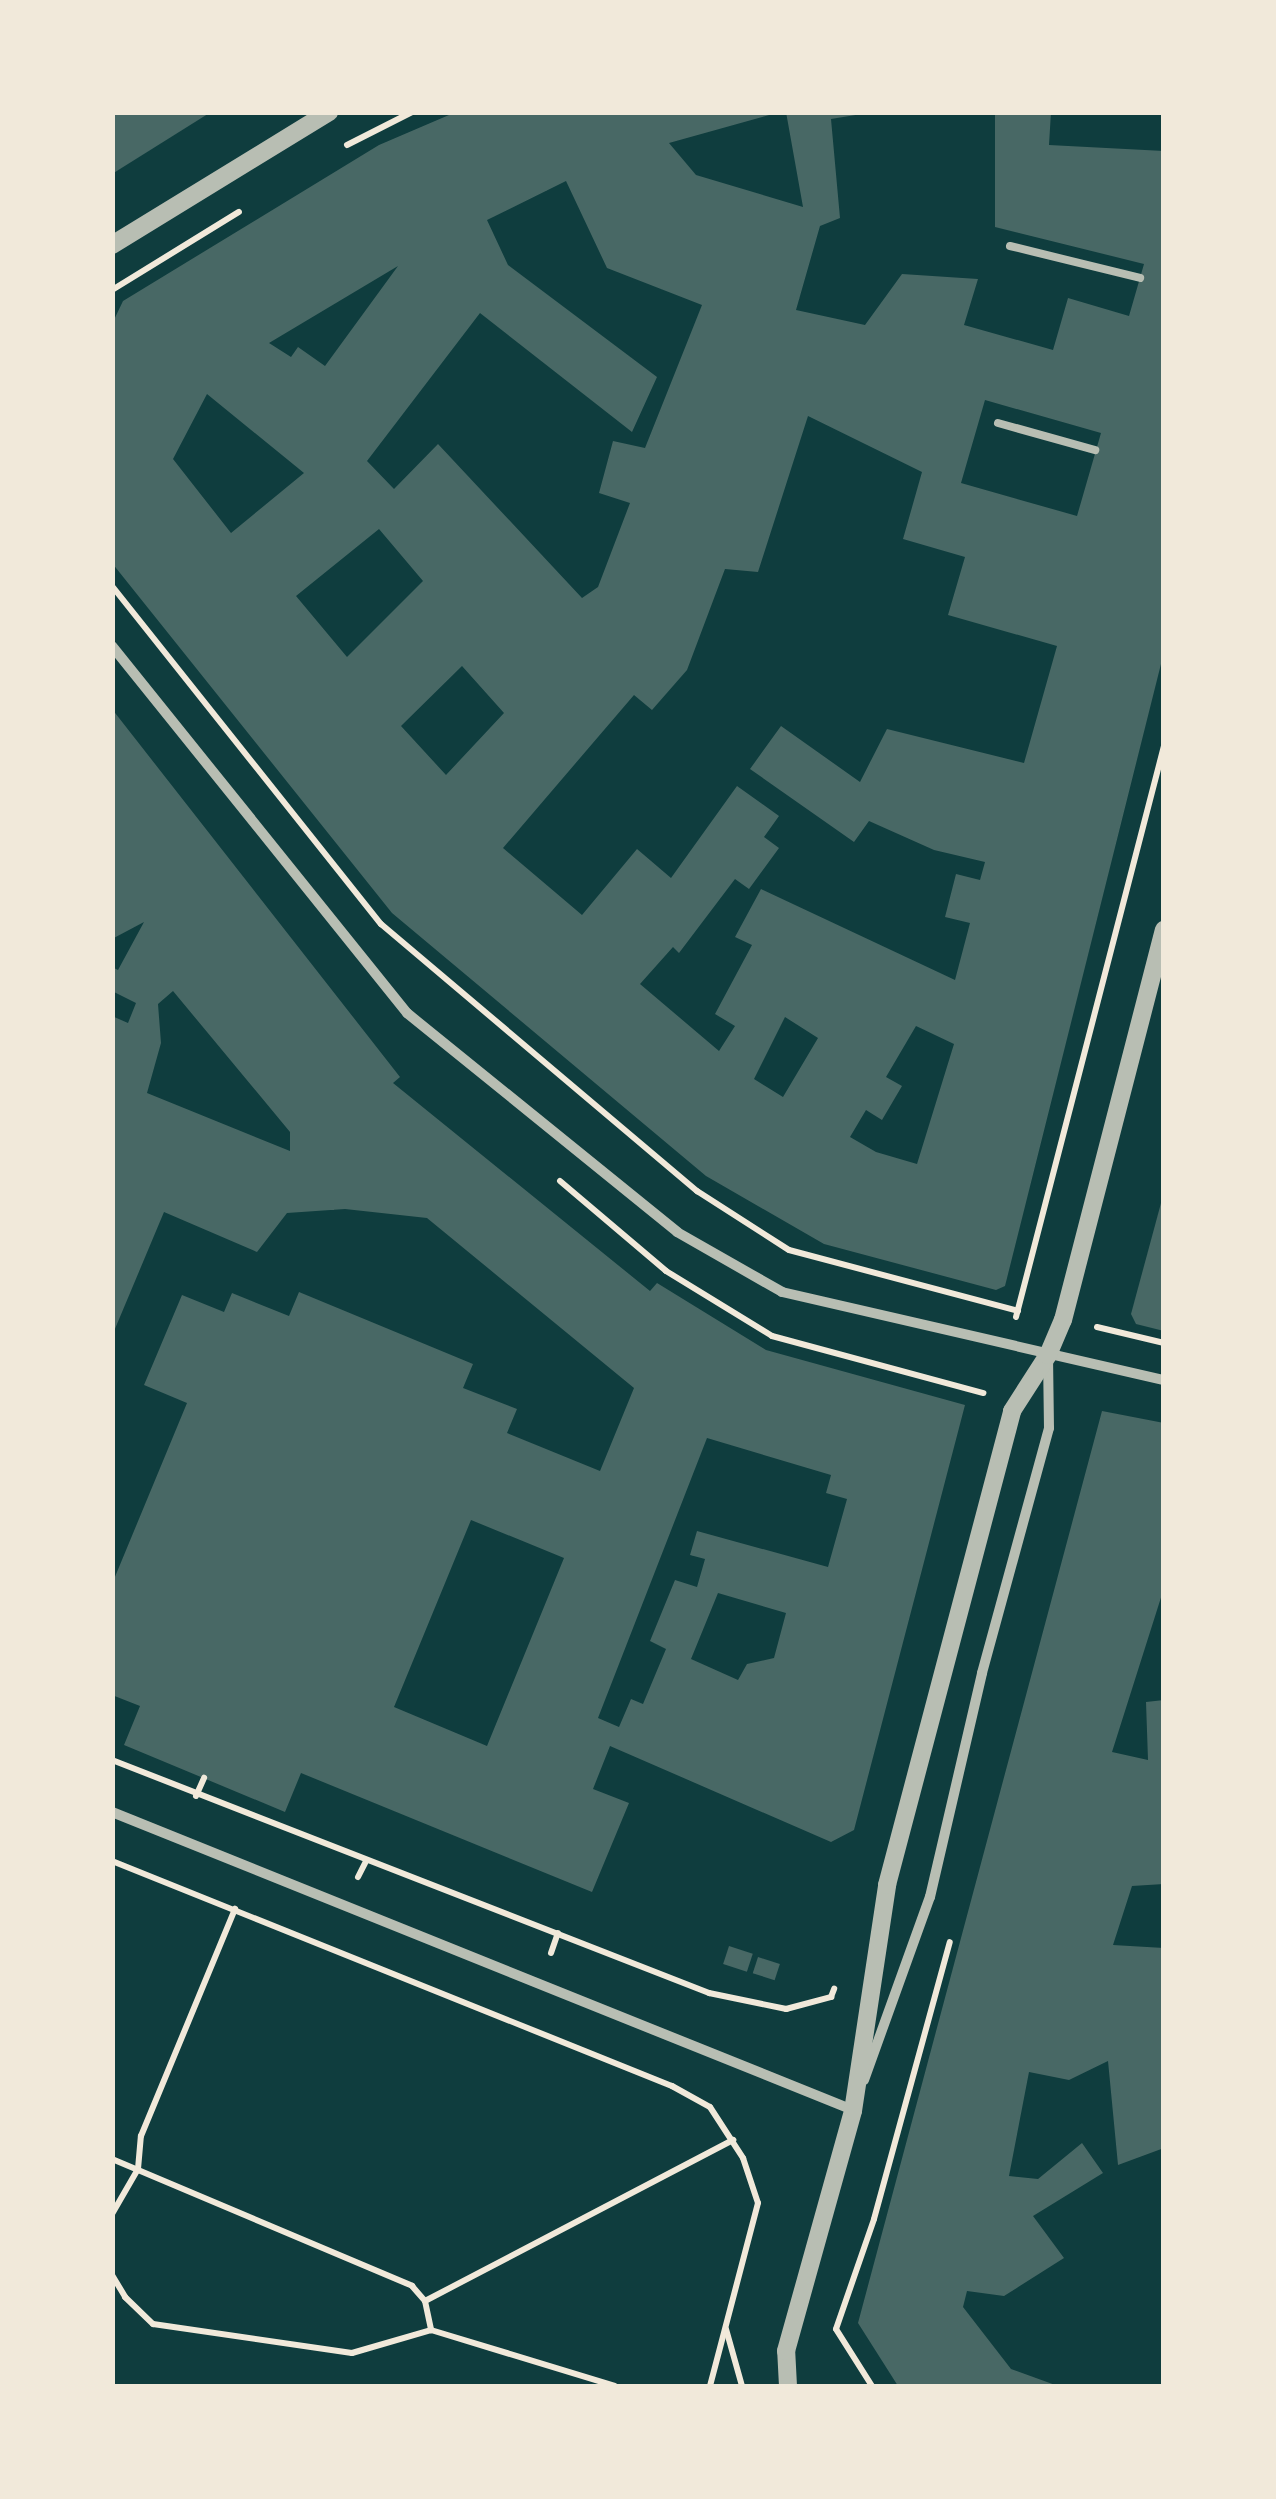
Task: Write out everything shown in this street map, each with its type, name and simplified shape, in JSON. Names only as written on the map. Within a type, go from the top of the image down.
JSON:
[{"type":"street","points":[[112,244],[329,112]]},
{"type":"street","points":[[112,646],[408,1013],[677,1232],[782,1292],[1164,1380]]},
{"type":"street","points":[[853,2111],[887,1886],[1012,1411],[1048,1355],[1062,1320],[1164,930]]},
{"type":"street","points":[[788,2386],[786,2351],[853,2111],[930,1897],[982,1673],[1050,1428],[1048,1355]]},
{"type":"street","points":[[112,1812],[853,2111]]},
{"type":"lane","points":[[1010,246],[1140,278]]},
{"type":"lane","points":[[998,423],[1096,450]]},
{"type":"path","points":[[342,148],[412,112]]},
{"type":"path","points":[[112,290],[252,204]]},
{"type":"path","points":[[112,586],[381,924],[697,1191],[789,1250],[1018,1311],[1164,746]]},
{"type":"path","points":[[1096,1326],[1164,1342]]},
{"type":"path","points":[[112,1760],[196,1796],[710,1993],[786,2009],[831,1996],[838,1980]]},
{"type":"path","points":[[196,1796],[204,1778]]},
{"type":"path","points":[[112,1860],[672,2086],[710,2108],[733,2140],[758,2203],[710,2386]]},
{"type":"path","points":[[358,1877],[366,1861]]},
{"type":"path","points":[[178,1886],[191,1878]]},
{"type":"path","points":[[112,2214],[138,2169],[141,2136],[235,1910]]},
{"type":"path","points":[[301,1924],[306,1936]]},
{"type":"path","points":[[551,1953],[558,1933]]},
{"type":"path","points":[[872,2386],[836,2329],[874,2218],[950,1940]]},
{"type":"path","points":[[425,2301],[733,2140]]},
{"type":"path","points":[[112,2159],[412,2286],[425,2301],[431,2330]]},
{"type":"path","points":[[112,2275],[125,2298],[153,2324],[352,2354],[431,2330],[615,2386]]},
{"type":"path","points":[[725,2328],[742,2386]]},
{"type":"building","points":[[112,112],[211,112],[112,174]]},
{"type":"building","points":[[456,112],[780,112],[669,143],[696,175],[803,207],[786,112],[874,112],[831,119],[840,218],[820,226],[796,310],[865,325],[902,274],[978,279],[964,325],[1053,350],[1068,298],[1129,316],[1144,264],[995,227],[995,112],[1051,112],[1049,145],[1164,151],[1164,652],[1005,1286],[996,1290],[824,1244],[706,1176],[392,913],[112,563],[112,324],[123,301],[379,145]],"holes":[[[566,181],[607,268],[702,305],[645,448],[613,441],[599,493],[630,503],[598,587],[582,598],[438,444],[394,489],[367,461],[480,313],[632,432],[657,377],[508,265],[487,220]],[[398,266],[325,366],[298,347],[291,357],[269,343]],[[207,394],[304,473],[231,533],[173,459]],[[985,400],[1101,433],[1077,516],[961,483]],[[808,416],[922,472],[903,539],[965,557],[948,615],[1057,646],[1024,763],[887,729],[860,782],[781,726],[750,769],[854,842],[869,821],[934,850],[985,862],[980,880],[956,874],[945,917],[970,923],[955,980],[761,889],[735,937],[752,945],[715,1014],[735,1026],[719,1051],[640,984],[673,947],[679,953],[735,879],[749,889],[779,848],[764,837],[779,816],[737,786],[671,878],[637,849],[582,915],[503,848],[634,695],[652,710],[687,670],[725,569],[758,572]],[[379,529],[423,581],[347,657],[296,596]],[[462,666],[504,713],[446,775],[401,726]],[[785,1017],[818,1038],[783,1097],[754,1079]],[[916,1026],[954,1044],[917,1164],[876,1152],[850,1137],[866,1110],[882,1120],[902,1086],[886,1077]]]},
{"type":"building","points":[[112,709],[400,1077],[393,1083],[650,1291],[657,1283],[766,1350],[965,1405],[854,1830],[831,1842],[610,1746],[593,1789],[629,1803],[592,1892],[301,1773],[285,1812],[124,1745],[140,1706],[112,1695],[112,1584],[187,1403],[144,1385],[182,1295],[224,1312],[232,1293],[289,1316],[299,1292],[473,1364],[463,1388],[517,1409],[507,1433],[600,1471],[634,1388],[427,1218],[345,1209],[287,1213],[257,1252],[164,1212],[112,1336],[112,1016],[128,1023],[136,1003],[112,991],[112,967],[118,970],[144,922],[112,939]],"holes":[[[173,991],[290,1132],[290,1151],[147,1093],[161,1043],[158,1004]],[[707,1438],[831,1475],[826,1493],[847,1499],[828,1567],[697,1531],[690,1555],[705,1559],[697,1587],[675,1580],[650,1641],[666,1649],[643,1704],[631,1699],[619,1727],[598,1718]],[[471,1520],[564,1558],[487,1746],[394,1707]],[[718,1593],[786,1613],[774,1658],[747,1664],[738,1680],[691,1659]]]},
{"type":"building","points":[[1164,1192],[1164,1331],[1136,1324],[1131,1314]]},
{"type":"building","points":[[1102,1411],[1164,1423],[1164,1588],[1112,1752],[1148,1760],[1146,1702],[1164,1700],[1164,1884],[1132,1886],[1113,1945],[1164,1948],[1164,2148],[1118,2165],[1108,2061],[1069,2080],[1029,2072],[1009,2176],[1038,2179],[1082,2143],[1103,2173],[1033,2216],[1064,2258],[1004,2296],[967,2291],[963,2307],[1011,2369],[1058,2386],[898,2386],[858,2323]]},
{"type":"building","points":[[729,1946],[753,1954],[747,1972],[723,1964]]},
{"type":"building","points":[[758,1957],[780,1964],[775,1980],[753,1973]]}]
